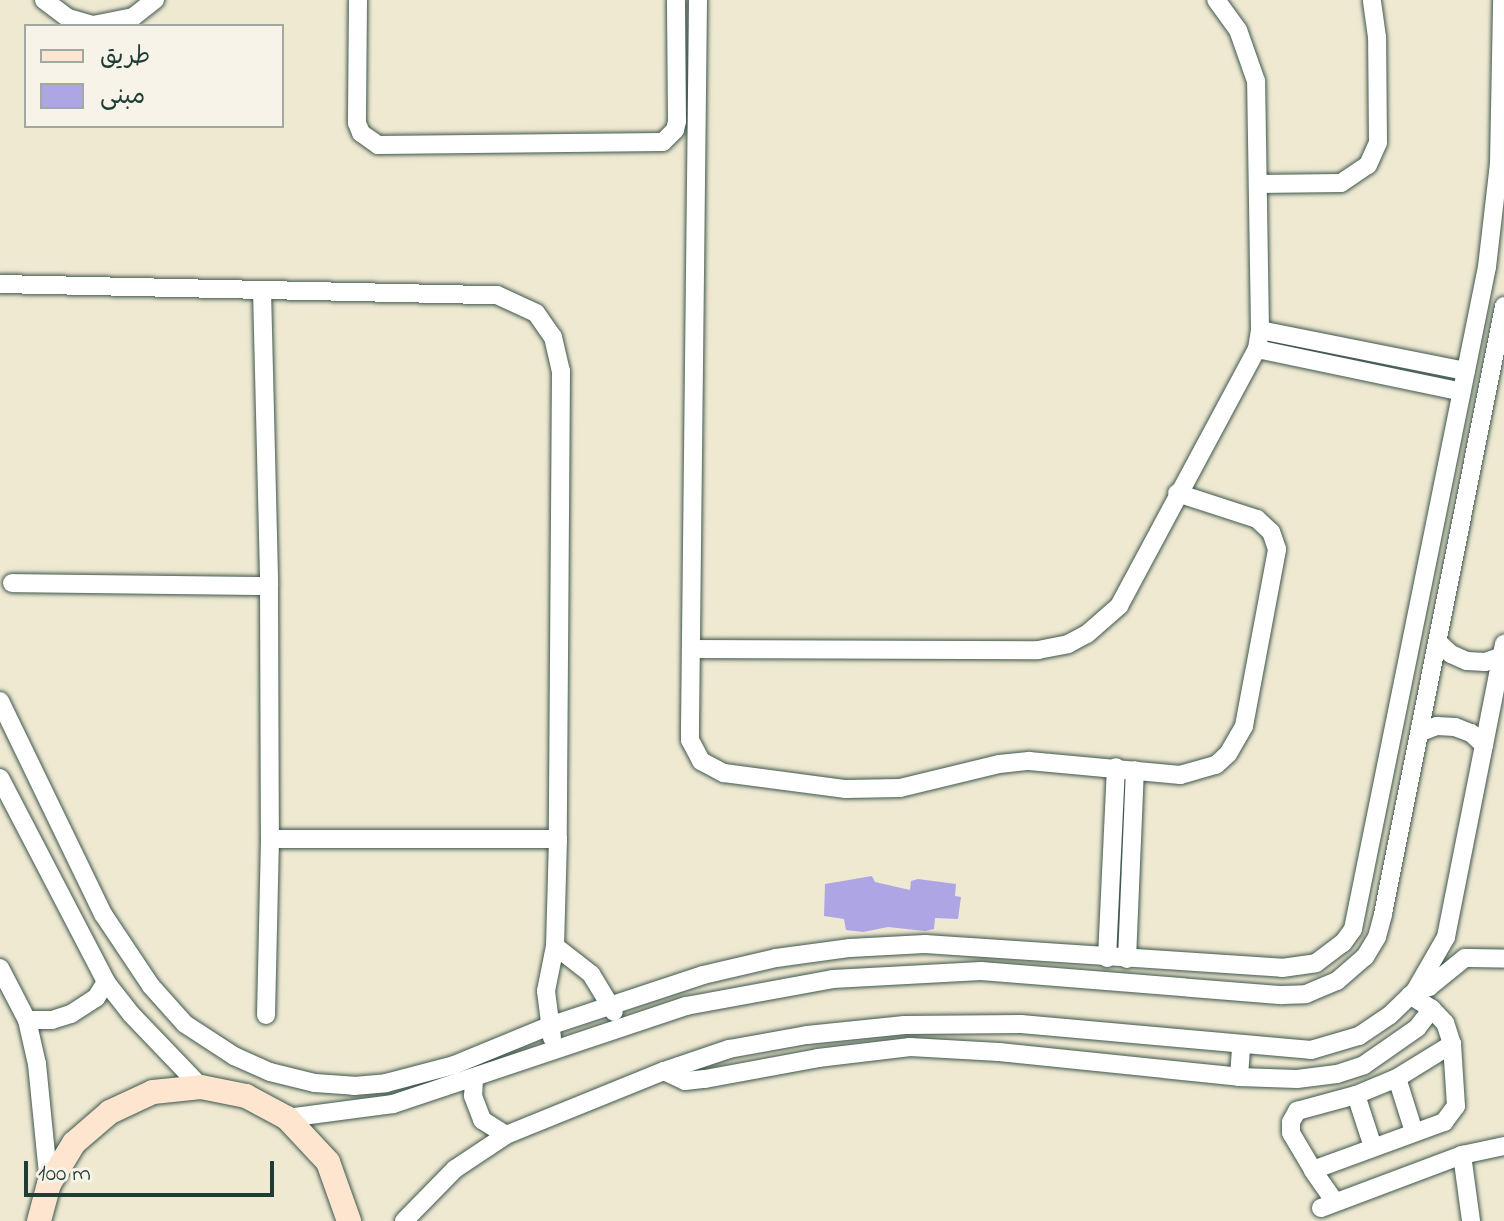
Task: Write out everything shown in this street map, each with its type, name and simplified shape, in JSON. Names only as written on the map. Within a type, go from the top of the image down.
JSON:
[{"type":"street","points":[[44,0],[68,18],[89,24]]},
{"type":"street","points":[[98,24],[133,17],[155,0]]},
{"type":"street","points":[[358,0],[357,123],[369,141],[378,145],[663,142],[675,130],[677,121],[676,0]]},
{"type":"street","points":[[698,0],[690,740],[701,761],[724,773],[846,789],[930,783],[999,764],[1029,761],[1180,775],[1202,772],[1216,765],[1238,741],[1277,558],[1271,532],[1257,519],[1177,493]]},
{"type":"street","points":[[691,649],[1038,650],[1068,644],[1105,622],[1119,606],[1257,349],[1260,330],[1256,81],[1238,30],[1216,0]]},
{"type":"street","points":[[1258,184],[1341,183],[1368,165],[1378,143],[1377,37],[1372,0]]},
{"type":"street","points":[[0,701],[103,914],[151,986],[185,1024],[234,1056],[270,1072],[354,1086],[386,1083],[454,1065],[549,1026],[703,975],[776,958],[850,948],[925,944],[1107,958],[1299,967],[1331,955],[1353,929],[1487,267],[1499,163],[1502,0]]},
{"type":"street","points":[[0,284],[497,295],[536,313],[553,337],[561,371],[558,839],[555,946],[546,991],[555,1050]]},
{"type":"street","points":[[262,290],[269,586],[270,839],[266,1015]]},
{"type":"street","points":[[287,1118],[393,1104],[474,1079],[620,1026],[759,990],[907,972],[1056,975],[1282,995],[1306,994],[1328,987],[1365,957],[1377,937],[1421,732],[1504,306]]},
{"type":"street","points":[[1260,330],[1466,371]]},
{"type":"street","points":[[1257,349],[1462,392]]},
{"type":"street","points":[[1421,384],[1425,363]]},
{"type":"street","points":[[12,583],[269,586]]},
{"type":"street","points":[[1438,642],[1451,654],[1467,661],[1485,662],[1503,650]]},
{"type":"street","points":[[404,1221],[455,1169],[506,1135],[664,1071],[729,1049],[807,1035],[904,1025],[1021,1024],[1311,1050],[1359,1036],[1390,1015],[1412,993],[1446,937],[1503,650]]},
{"type":"street","points":[[1421,732],[1437,726],[1455,727],[1471,733],[1484,745]]},
{"type":"street","points":[[1107,958],[1116,767]]},
{"type":"street","points":[[1127,959],[1135,770]]},
{"type":"street","points":[[0,778],[106,982],[131,1014],[201,1087]]},
{"type":"street","points":[[270,839],[558,839]]},
{"type":"street","points":[[555,946],[591,974],[611,1004],[620,1026]]},
{"type":"street","points":[[1412,993],[1429,987],[1465,958],[1504,959]]},
{"type":"street","points":[[0,968],[27,1020],[44,1109],[49,1184]]},
{"type":"street","points":[[27,1020],[52,1020],[71,1014],[96,998],[106,982]]},
{"type":"street","points":[[1313,1170],[1444,1122],[1456,1106],[1452,1044],[1445,1023],[1412,993]]},
{"type":"street","points":[[664,1071],[685,1081],[818,1058],[910,1047],[999,1052],[1239,1077],[1297,1079],[1337,1074],[1364,1065],[1417,1028],[1432,1009]]},
{"type":"street","points":[[1452,1044],[1397,1078],[1356,1095],[1297,1111],[1291,1122],[1291,1133],[1313,1170],[1328,1205],[1462,1155],[1504,1146]]},
{"type":"street","points":[[1239,1077],[1241,1046]]},
{"type":"street","points":[[1397,1078],[1414,1132]]},
{"type":"street","points":[[474,1079],[473,1096],[482,1120],[506,1135]]},
{"type":"street","points":[[38,1220],[49,1184],[74,1143],[110,1112],[153,1092],[201,1087],[246,1096],[287,1118],[328,1162],[349,1221]]},
{"type":"street","points":[[1356,1095],[1373,1147]]},
{"type":"street","points":[[1462,1155],[1471,1221]]},
{"type":"building","points":[[872,876],[875,882],[910,890],[911,881],[918,879],[956,884],[955,896],[961,897],[958,919],[935,918],[934,929],[925,931],[888,927],[863,932],[846,930],[844,919],[824,916],[825,884]]}]
